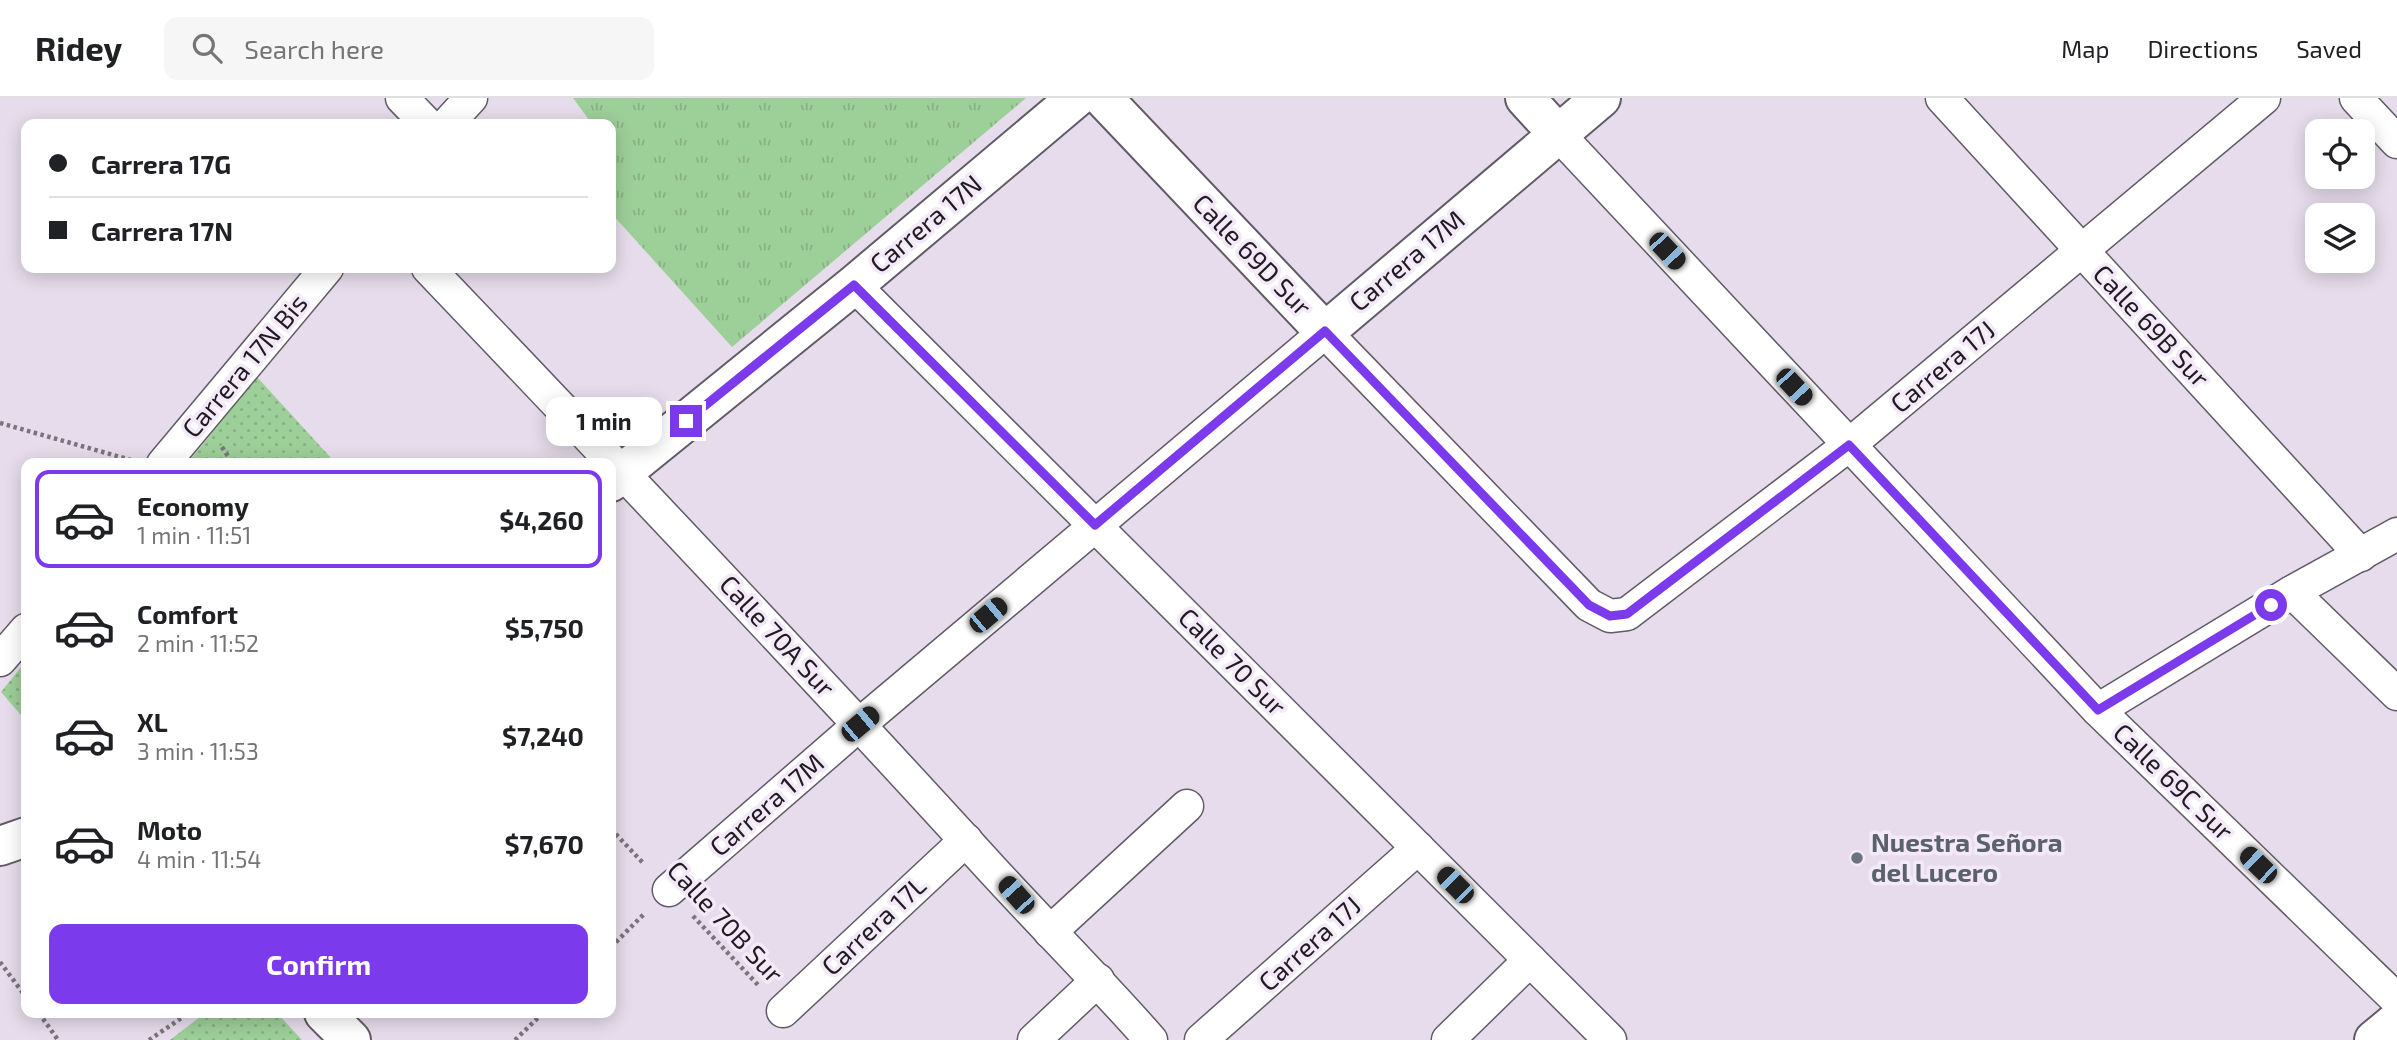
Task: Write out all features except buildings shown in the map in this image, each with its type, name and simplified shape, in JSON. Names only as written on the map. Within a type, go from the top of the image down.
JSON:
[{"type":"street","points":[[402,98],[422,119]]},
{"type":"street","name":"Carrera 17N","points":[[617,477],[854,285],[1076,98]]},
{"type":"street","name":"Calle 69D Sur","points":[[1103,98],[1589,605],[1610,616]]},
{"type":"street","name":"Calle 69C Sur","points":[[1525,98],[2098,710],[2397,1000]]},
{"type":"street","name":"Carrera 17M","points":[[669,890],[860,724],[1601,98]]},
{"type":"street","name":"Calle 69B Sur","points":[[1942,98],[2361,555]]},
{"type":"street","name":"Carrera 17J","points":[[1610,616],[1627,614],[1849,445],[2264,98]]},
{"type":"street","points":[[2356,98],[2397,142]]},
{"type":"street","name":"Carrera 17N Bis","points":[[168,458],[323,273]]},
{"type":"street","name":"Calle 70A Sur","points":[[433,273],[600,458]]},
{"type":"street","name":"Calle 70 Sur","points":[[854,285],[1610,1040]]},
{"type":"street","name":"Calle 70A Sur","points":[[617,477],[860,724],[1050,932],[1098,979],[1151,1040]]},
{"type":"street","points":[[2098,710],[2292,592],[2397,534]]},
{"type":"street","points":[[2292,592],[2397,694]]},
{"type":"street","points":[[0,660],[21,635]]},
{"type":"street","points":[[1050,932],[1187,806]]},
{"type":"street","points":[[0,846],[21,839]]},
{"type":"street","name":"Carrera 17L","points":[[783,1011],[966,840]]},
{"type":"street","name":"Carrera 17J","points":[[1201,1040],[1418,848]]},
{"type":"street","points":[[1448,1040],[1530,960]]},
{"type":"street","points":[[1034,1040],[1098,979]]},
{"type":"street","points":[[329,1018],[351,1040]]},
{"type":"street","points":[[2374,1040],[2397,1021]]},
{"type":"path","points":[[0,423],[125,458]]},
{"type":"path","name":"Calle 70B Sur","points":[[616,834],[783,1011]]},
{"type":"path","points":[[616,942],[669,890]]},
{"type":"path","points":[[0,962],[21,990]]},
{"type":"path","points":[[42,1018],[58,1040]]},
{"type":"path","points":[[149,1040],[182,1018]]},
{"type":"path","points":[[515,1040],[538,1018]]},
{"type":"green space","points":[[573,98],[1026,98],[732,347],[616,219],[616,119],[588,119]]},
{"type":"green space","points":[[257,377],[331,458],[192,458]]},
{"type":"green space","points":[[21,667],[21,715],[1,692]]},
{"type":"green space","points":[[199,1018],[282,1018],[302,1040],[170,1040]]},
{"type":"place","name":"Nuestra Señora del Lucero","points":[[1857,858]]},
{"type":"route","points":[[686,421],[854,285],[1095,525],[1325,331],[1589,605],[1610,616],[1627,614],[1849,445],[2098,710],[2271,605]]}]
